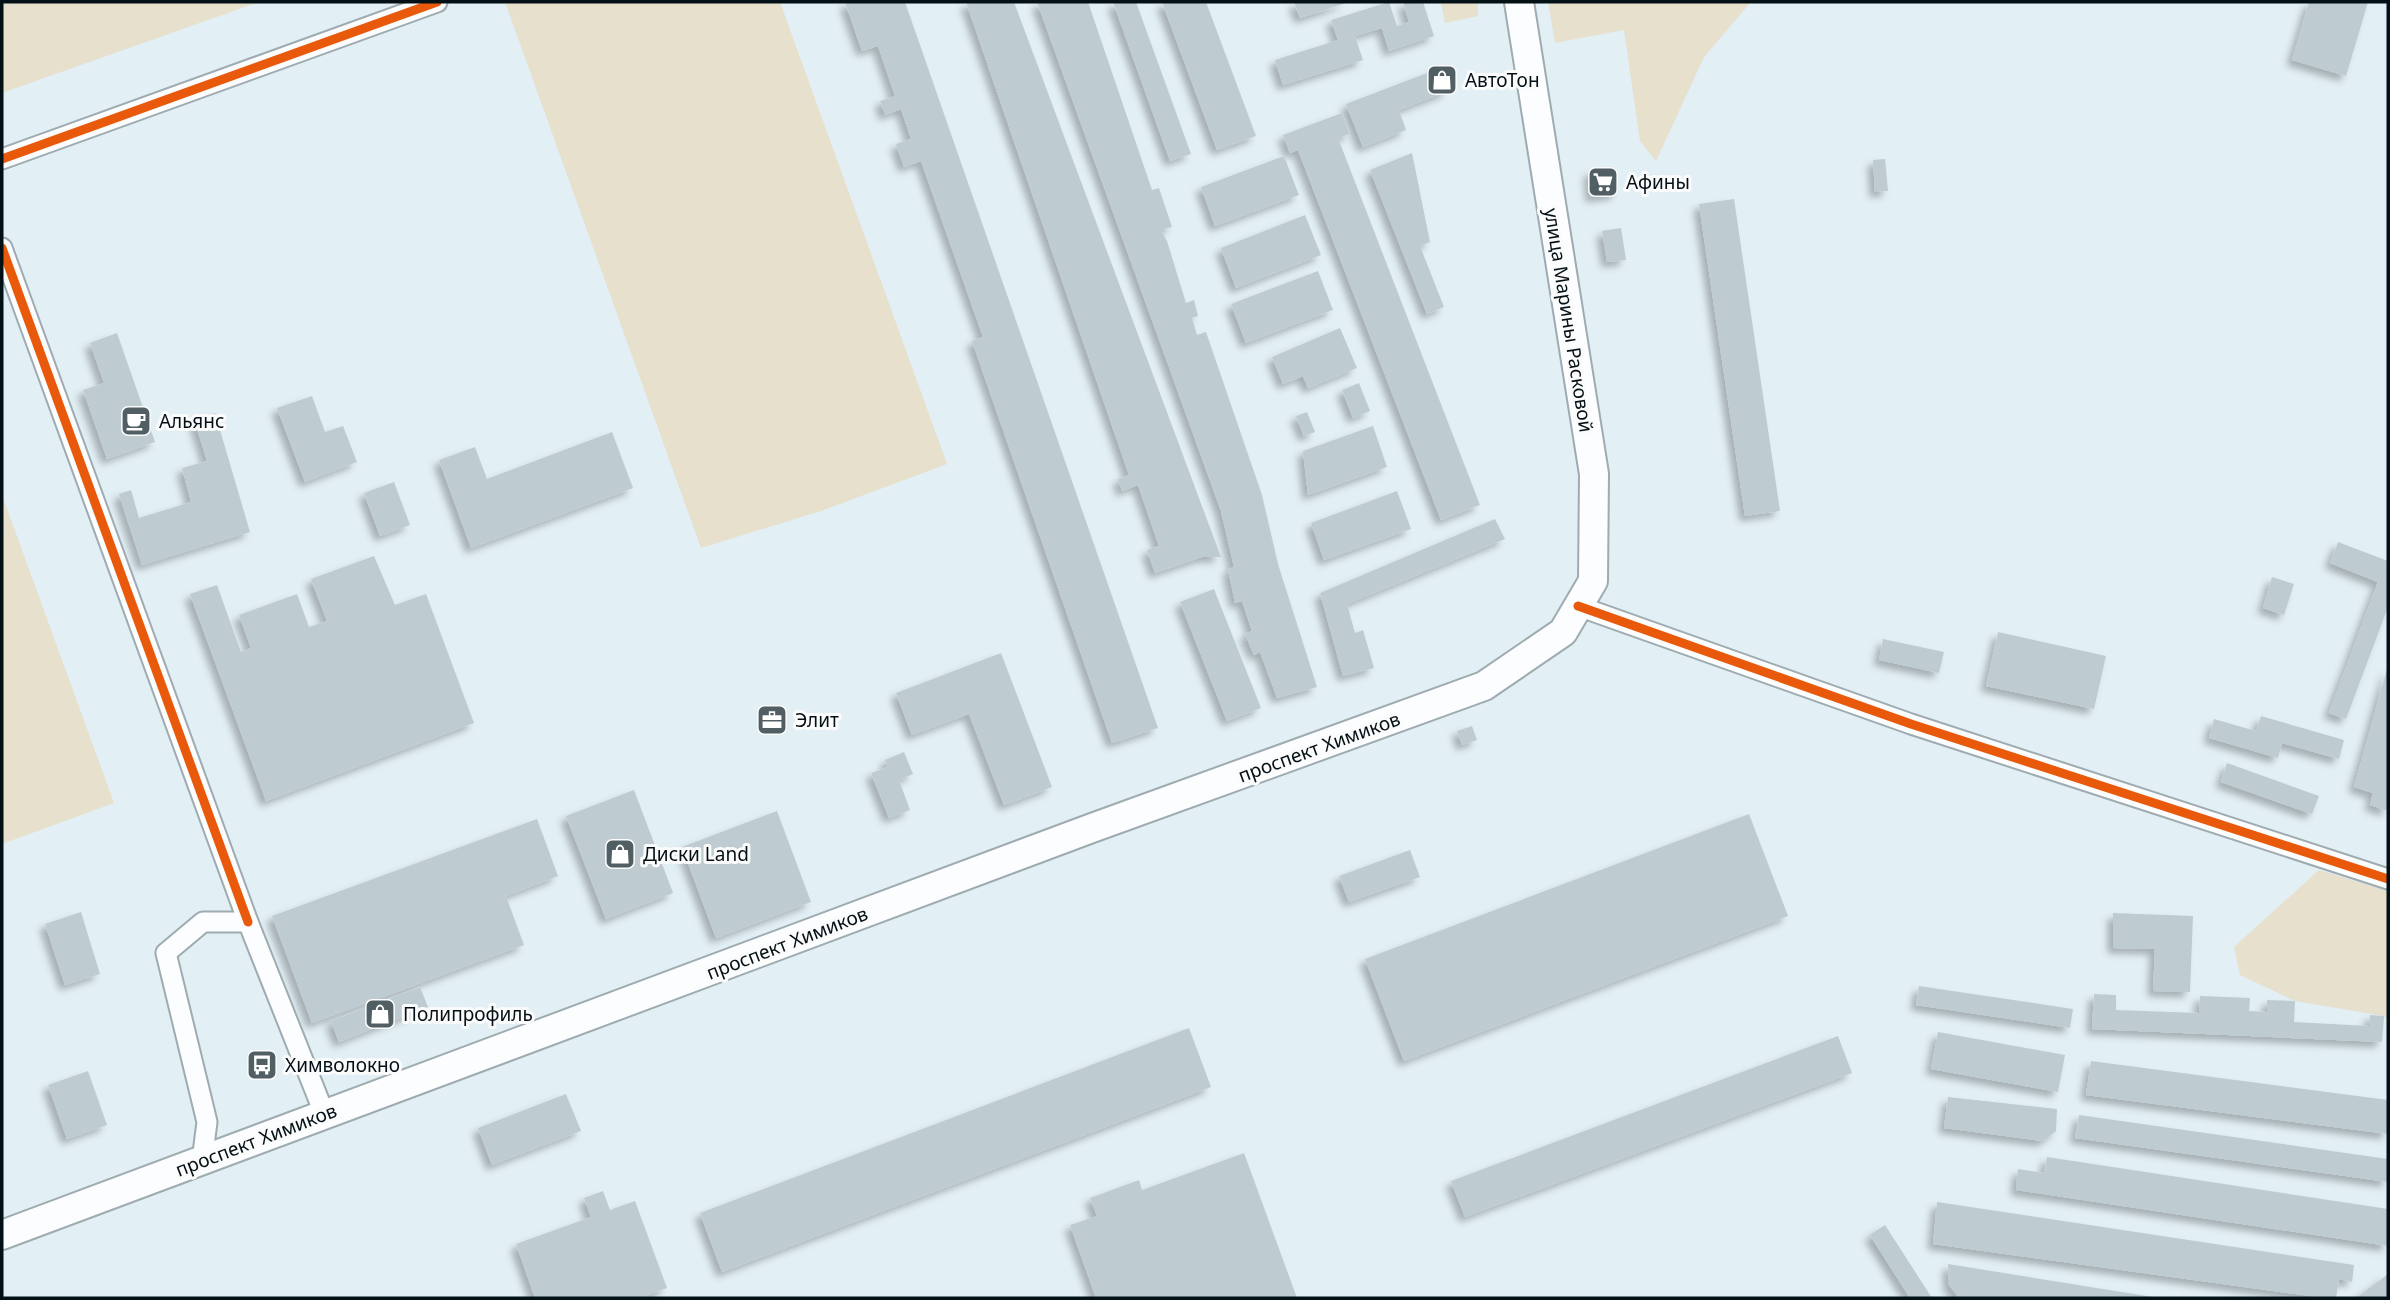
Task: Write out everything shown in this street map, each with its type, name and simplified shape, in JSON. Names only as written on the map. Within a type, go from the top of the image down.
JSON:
[{"type":"main road","name":"улица Марины Расковой","points":[[1519,2],[1594,474],[1593,581],[1563,632]]},
{"type":"main road","name":"проспект Химиков","points":[[2,1235],[1092,828],[1484,685],[1563,632]]},
{"type":"street","points":[[2,159],[437,2]]},
{"type":"street","points":[[2,248],[248,922],[324,1114]]},
{"type":"street","points":[[1578,606],[1911,724],[2388,879]]},
{"type":"street","points":[[202,1161],[207,1122],[166,953],[203,922],[248,922]]},
{"type":"shaded area","points":[[2,2],[259,2],[2,93]]},
{"type":"shaded area","points":[[505,2],[780,2],[947,464],[821,511],[701,548]]},
{"type":"shaded area","points":[[1441,2],[1478,2],[1478,16],[1445,23]]},
{"type":"shaded area","points":[[1548,2],[1751,2],[1704,57],[1656,161],[1640,141],[1624,30],[1555,43]]},
{"type":"shaded area","points":[[2,495],[114,803],[2,844]]},
{"type":"shaded area","points":[[2319,870],[2388,891],[2388,1021],[2384,1016],[2295,1001],[2240,975],[2234,947]]},
{"type":"building","points":[[845,2],[905,2],[1158,728],[1112,743],[972,341],[983,337],[921,161],[904,167],[896,144],[911,139],[901,109],[885,115],[880,101],[895,96],[878,46],[862,51]]},
{"type":"building","points":[[966,2],[1014,2],[1221,557],[1202,557],[1155,573],[1147,550],[1159,546],[1138,485],[1122,491],[1118,479],[1129,475]]},
{"type":"building","points":[[1037,2],[1088,2],[1152,190],[1159,188],[1172,227],[1161,230],[1167,241],[1186,303],[1194,300],[1198,316],[1192,318],[1197,335],[1206,332],[1262,495],[1278,564],[1317,687],[1277,698],[1260,652],[1254,655],[1245,634],[1252,631],[1242,601],[1235,603],[1228,569],[1234,567],[1221,511]]},
{"type":"building","points":[[1113,2],[1136,2],[1191,154],[1170,161]]},
{"type":"building","points":[[1162,2],[1206,2],[1256,136],[1217,150]]},
{"type":"building","points":[[1294,2],[1349,2],[1300,18]]},
{"type":"building","points":[[1389,2],[1397,26],[1409,22],[1403,2],[1423,2],[1434,36],[1389,51],[1382,28],[1355,36],[1363,60],[1283,85],[1275,60],[1338,40],[1331,20]]},
{"type":"building","points":[[2309,2],[2368,2],[2346,76],[2292,60]]},
{"type":"building","points":[[1440,68],[1448,91],[1399,110],[1406,130],[1363,147],[1346,104]]},
{"type":"building","points":[[1342,113],[1350,134],[1338,138],[1480,505],[1441,520],[1298,150],[1290,153],[1283,135]]},
{"type":"building","points":[[1412,153],[1430,242],[1420,246],[1444,307],[1427,314],[1370,170]]},
{"type":"building","points":[[1284,156],[1299,195],[1215,226],[1201,187]]},
{"type":"building","points":[[1885,159],[1888,191],[1875,192],[1873,160]]},
{"type":"building","name":"Афины","points":[[1615,168],[1617,194],[1591,197],[1589,171]]},
{"type":"building","points":[[1734,199],[1780,511],[1745,516],[1699,204]]},
{"type":"building","points":[[1305,215],[1321,255],[1236,288],[1221,248]]},
{"type":"building","points":[[1621,228],[1626,260],[1607,262],[1602,231]]},
{"type":"building","points":[[1318,271],[1333,310],[1246,343],[1231,304]]},
{"type":"building","points":[[1340,328],[1357,368],[1308,388],[1303,376],[1283,384],[1272,357]]},
{"type":"building","points":[[117,333],[155,442],[107,459],[83,390],[104,383],[90,343]]},
{"type":"building","points":[[1359,383],[1370,411],[1353,418],[1342,390]]},
{"type":"building","points":[[312,396],[325,432],[343,426],[357,462],[305,482],[277,408]]},
{"type":"building","points":[[1307,412],[1315,432],[1304,436],[1296,416]]},
{"type":"building","points":[[215,413],[250,532],[142,565],[119,494],[131,490],[139,518],[191,502],[182,468],[207,461],[194,419]]},
{"type":"building","points":[[1373,426],[1387,467],[1308,495],[1303,451]]},
{"type":"building","points":[[612,432],[633,488],[471,548],[439,460],[475,447],[487,479]]},
{"type":"building","points":[[394,482],[410,525],[380,536],[364,493]]},
{"type":"building","points":[[1397,491],[1411,529],[1324,560],[1311,523]]},
{"type":"building","points":[[1495,519],[1505,539],[1347,604],[1355,633],[1363,630],[1374,668],[1343,676],[1320,593]]},
{"type":"building","points":[[2338,542],[2388,561],[2388,607],[2346,719],[2329,713],[2378,582],[2330,563]]},
{"type":"building","points":[[374,556],[395,605],[426,594],[474,723],[266,801],[190,594],[217,585],[241,652],[251,648],[239,615],[297,594],[309,627],[327,621],[311,579]]},
{"type":"building","points":[[2272,577],[2294,584],[2284,615],[2263,608]]},
{"type":"building","points":[[1214,589],[1261,708],[1227,721],[1180,602]]},
{"type":"building","points":[[1998,632],[2106,656],[2094,709],[1986,686]]},
{"type":"building","points":[[1883,639],[1944,652],[1939,673],[1879,660]]},
{"type":"building","points":[[1001,653],[1052,787],[1004,805],[969,714],[912,735],[896,693]]},
{"type":"building","points":[[2387,669],[2388,811],[2370,805],[2373,793],[2354,787]]},
{"type":"building","points":[[2261,716],[2344,740],[2339,759],[2282,743],[2278,758],[2209,738],[2214,719],[2256,731]]},
{"type":"building","points":[[1472,726],[1477,740],[1462,745],[1457,731]]},
{"type":"building","points":[[904,752],[913,774],[899,780],[910,810],[889,818],[871,773],[888,767],[885,760]]},
{"type":"building","points":[[2227,763],[2319,796],[2312,814],[2221,782]]},
{"type":"building","points":[[634,790],[673,893],[606,919],[566,816]]},
{"type":"building","points":[[777,811],[811,902],[716,938],[682,847]]},
{"type":"building","points":[[1749,814],[1788,916],[1404,1061],[1365,959]]},
{"type":"building","points":[[537,819],[558,876],[506,896],[524,945],[312,1023],[272,916]]},
{"type":"building","points":[[1410,850],[1420,877],[1349,902],[1339,876]]},
{"type":"building","points":[[81,912],[100,974],[65,985],[45,924]]},
{"type":"building","points":[[2113,913],[2193,916],[2190,992],[2153,991],[2155,949],[2113,948]]},
{"type":"building","points":[[1919,986],[2073,1009],[2070,1028],[1916,1005]]},
{"type":"building","points":[[420,987],[428,1007],[339,1042],[331,1021]]},
{"type":"building","points":[[2094,994],[2116,995],[2116,1010],[2199,1013],[2200,996],[2250,998],[2249,1011],[2267,1012],[2267,1000],[2295,1001],[2294,1022],[2369,1026],[2370,1015],[2384,1016],[2382,1042],[2092,1029]]},
{"type":"building","points":[[1189,1028],[1211,1087],[722,1272],[700,1213]]},
{"type":"building","points":[[1938,1032],[2065,1055],[2058,1092],[1931,1069]]},
{"type":"building","points":[[1838,1036],[1852,1073],[1465,1217],[1451,1181]]},
{"type":"building","points":[[2091,1061],[2388,1100],[2388,1134],[2086,1095]]},
{"type":"building","points":[[88,1071],[107,1125],[67,1139],[48,1085]]},
{"type":"building","points":[[566,1094],[581,1131],[492,1165],[478,1128]]},
{"type":"building","points":[[1948,1097],[2057,1109],[2056,1131],[2043,1141],[1944,1128]]},
{"type":"building","points":[[2079,1115],[2388,1159],[2388,1182],[2075,1138]]},
{"type":"building","points":[[1244,1153],[1297,1298],[1096,1298],[1070,1225],[1097,1216],[1090,1198],[1139,1180],[1142,1190]]},
{"type":"building","points":[[2047,1157],[2388,1209],[2388,1246],[2016,1190],[2018,1169],[2044,1173]]},
{"type":"building","points":[[603,1191],[610,1210],[635,1201],[667,1288],[639,1298],[535,1298],[516,1244],[591,1217],[584,1198]]},
{"type":"building","points":[[1937,1202],[2354,1265],[2352,1282],[2339,1279],[2336,1298],[2325,1298],[1933,1244]]},
{"type":"building","points":[[1885,1225],[1932,1298],[1910,1298],[1870,1235]]},
{"type":"building","points":[[1948,1264],[2153,1298],[1959,1298],[1949,1285]]},
{"type":"building","points":[[2388,1274],[2388,1298],[2356,1298]]},
{"type":"cycle path","points":[[2,159],[437,2]]},
{"type":"cycle path","points":[[2,248],[248,922]]},
{"type":"cycle path","points":[[1578,606],[1911,724],[2388,879]]},
{"type":"place","name":"АвтоТон","points":[[1442,80]]},
{"type":"place","name":"Афины","points":[[1603,182]]},
{"type":"place","name":"Альянс","points":[[136,421]]},
{"type":"place","name":"Элит","points":[[772,720]]},
{"type":"place","name":"Диски Land","points":[[620,854]]},
{"type":"place","name":"Полипрофиль","points":[[380,1014]]},
{"type":"place","name":"Химволокно","points":[[262,1065]]}]
